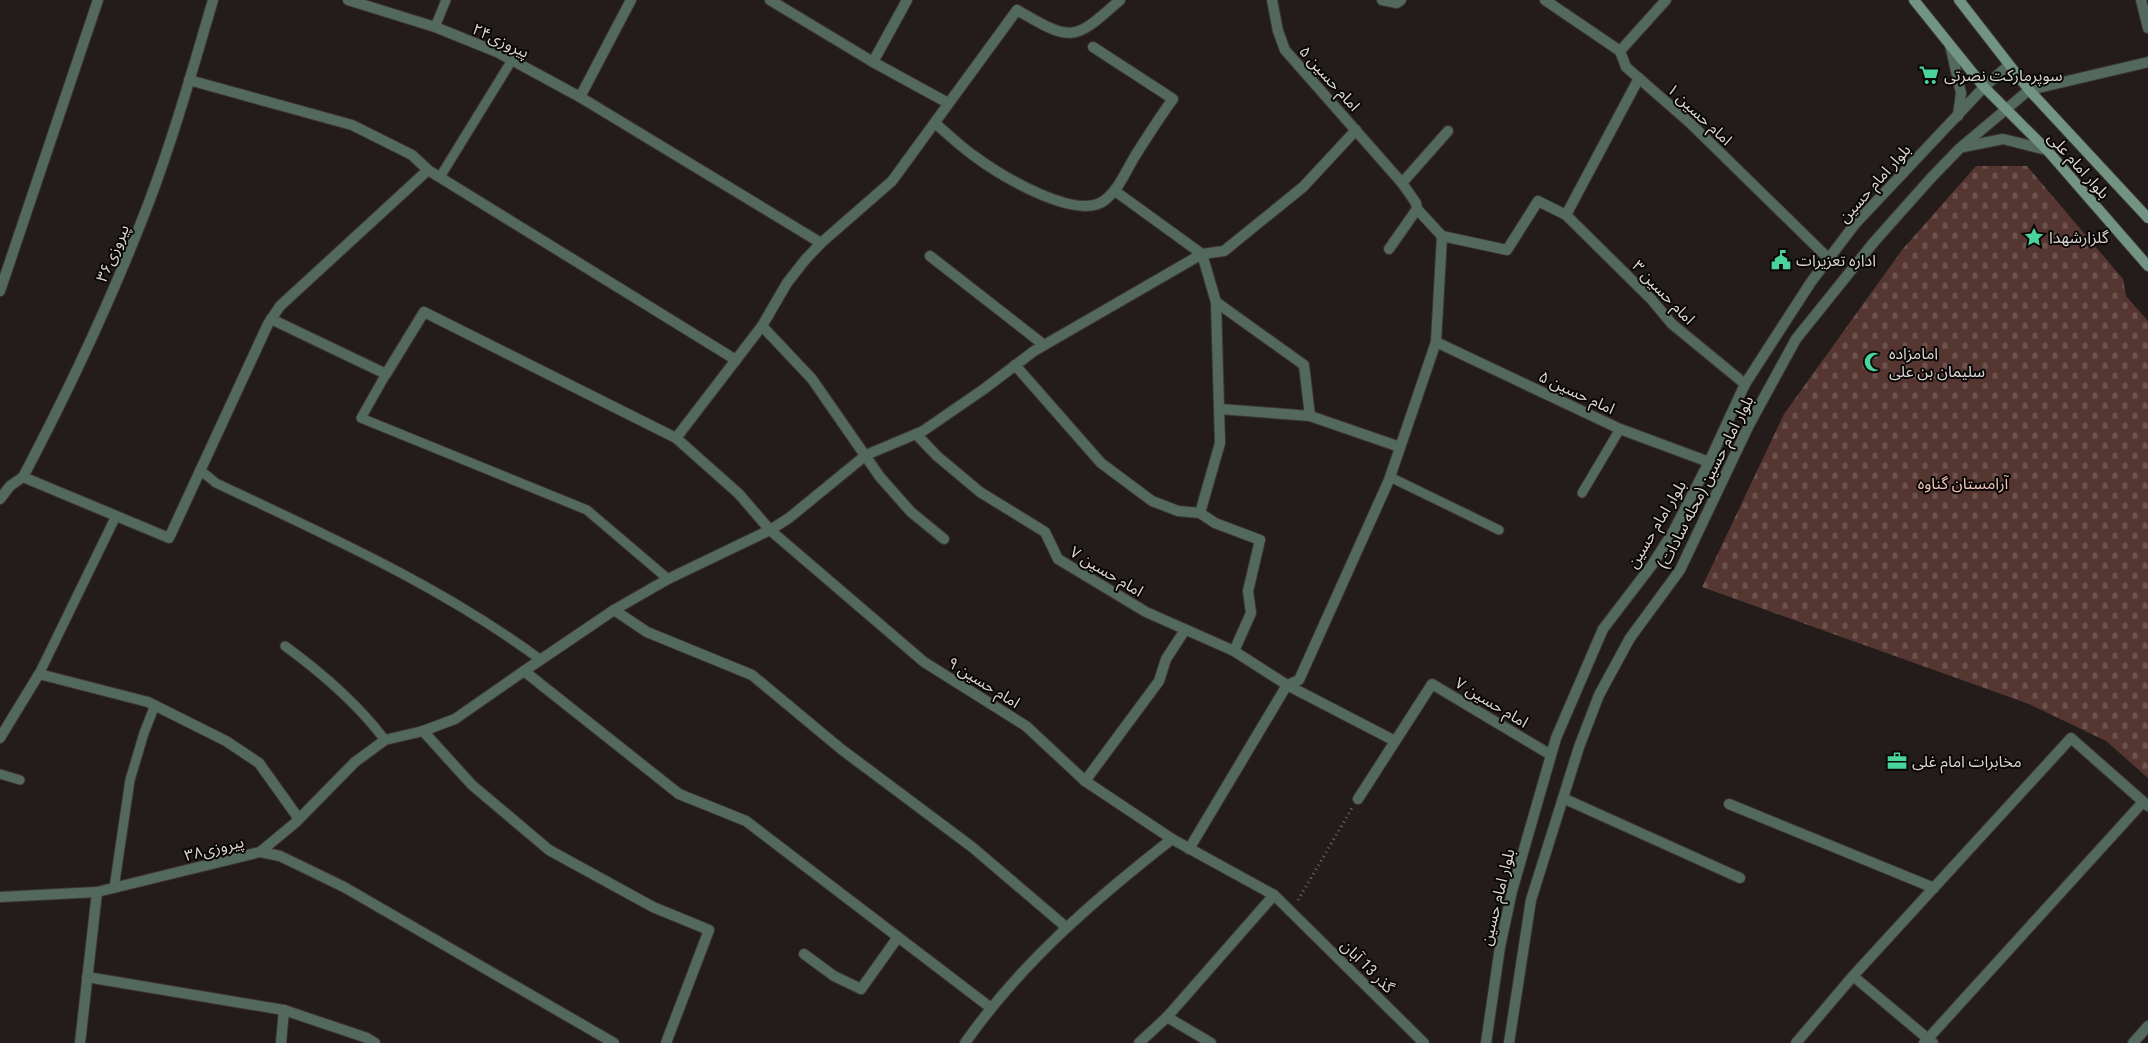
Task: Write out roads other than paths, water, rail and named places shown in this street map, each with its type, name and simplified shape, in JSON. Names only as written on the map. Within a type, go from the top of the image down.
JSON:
[{"type":"main road","name":"بلوار امام علی","points":[[1914,0],[1984,87],[2047,150],[2148,266]]},
{"type":"main road","name":"بلوار امام علی","points":[[1959,0],[2029,90],[2148,218]]},
{"type":"street","points":[[0,290],[98,0]]},
{"type":"street","name":"پیروزی۳۶","points":[[0,499],[5,485],[23,477],[95,334],[149,202],[213,0]]},
{"type":"street","name":"پیروزی۲۴","points":[[348,0],[435,27],[512,60],[580,97],[821,243]]},
{"type":"street","points":[[580,97],[631,0]]},
{"type":"street","points":[[770,0],[873,62],[948,103]]},
{"type":"street","points":[[873,62],[907,0]]},
{"type":"street","points":[[676,438],[762,326],[787,283],[821,243],[892,181],[936,124],[948,103],[1017,10],[1050,29],[1064,33],[1078,33],[1090,27],[1120,0]]},
{"type":"street","name":"امام حسین ۵","points":[[1272,0],[1278,31],[1285,50],[1402,183],[1416,203],[1417,209],[1442,236]]},
{"type":"street","points":[[1382,0],[1397,3],[1401,0]]},
{"type":"street","name":"امام حسین ۱","points":[[1546,0],[1620,51],[1626,67],[1689,122],[1829,260]]},
{"type":"street","points":[[1620,51],[1666,0]]},
{"type":"street","points":[[2141,0],[2148,28]]},
{"type":"street","points":[[1950,45],[1961,94],[1958,116]]},
{"type":"street","points":[[936,124],[977,158],[1007,177],[1049,198],[1072,205],[1094,206],[1114,191],[1155,123],[1173,99],[1093,47]]},
{"type":"street","points":[[2029,90],[2148,62]]},
{"type":"street","name":"بلوار امام حسین","points":[[1486,1043],[1500,946],[1512,891],[1551,755],[1575,690],[1603,629],[1658,557],[1709,462],[1745,384],[1772,338],[1855,224],[1984,87],[2009,65]]},
{"type":"street","points":[[1566,215],[1639,78]]},
{"type":"street","points":[[189,80],[352,125],[412,155],[428,170],[736,360]]},
{"type":"street","name":"بلوار امام حسین (محله سادات)","points":[[1509,1043],[1531,900],[1579,747],[1599,695],[1630,638],[1680,570],[1749,425],[1796,339],[1874,242],[1960,148],[2029,90]]},
{"type":"street","name":"پیروزی۳۸","points":[[0,897],[97,892],[260,852],[299,819],[355,762],[385,740],[423,731],[454,719],[614,610],[668,579],[770,530],[789,518],[866,455],[916,434],[977,394],[1044,345],[1202,254],[1224,251],[1303,187],[1356,130]]},
{"type":"street","points":[[1402,183],[1448,131]]},
{"type":"street","points":[[1960,148],[2003,139],[2047,150]]},
{"type":"street","points":[[23,477],[169,538],[272,319],[280,306],[428,170]]},
{"type":"street","points":[[1114,191],[1202,254],[1216,302],[1220,442],[1200,513]]},
{"type":"street","name":"امام حسین ۳","points":[[1442,236],[1507,250],[1538,201],[1566,215],[1651,299],[1672,324],[1745,384]]},
{"type":"street","points":[[1389,249],[1417,209]]},
{"type":"street","points":[[1189,849],[1287,685],[1299,680],[1390,477],[1436,342],[1442,236]]},
{"type":"street","points":[[930,256],[1044,345]]},
{"type":"street","points":[[1216,302],[1304,365],[1310,416]]},
{"type":"street","name":"امام حسین ۹","points":[[386,374],[424,312],[676,438],[740,494],[770,530],[924,662],[1026,726],[1085,781],[1172,839],[1274,895]]},
{"type":"street","points":[[272,319],[386,374]]},
{"type":"street","points":[[762,326],[812,380],[880,477],[911,512],[944,538]]},
{"type":"street","name":"امام حسین ۵","points":[[1436,342],[1620,429],[1709,462]]},
{"type":"street","points":[[1015,366],[1101,463],[1152,501],[1178,511],[1200,513],[1215,523],[1260,540],[1248,591],[1250,614],[1234,651]]},
{"type":"street","points":[[1220,409],[1310,416],[1400,446]]},
{"type":"street","name":"امام حسین ۷","points":[[916,434],[937,456],[980,492],[1045,532],[1058,559],[1146,612],[1234,651],[1287,685],[1395,741]]},
{"type":"street","points":[[614,610],[647,632],[752,675],[841,749],[980,853],[1066,927]]},
{"type":"street","points":[[1085,781],[1159,681],[1166,659],[1185,630]]},
{"type":"street","points":[[524,671],[679,794],[746,822],[991,1008]]},
{"type":"street","points":[[0,738],[38,674],[155,705],[226,741],[259,763],[299,819]]},
{"type":"street","name":"امام حسین ۷","points":[[1358,799],[1432,684],[1551,755]]},
{"type":"street","points":[[423,731],[472,784],[549,850],[653,908],[709,930],[666,1043]]},
{"type":"street","points":[[1796,1043],[1853,976],[2071,738],[2146,804],[1929,1042],[1853,976]]},
{"type":"street","points":[[1564,799],[1740,878]]},
{"type":"street","points":[[1730,804],[1934,888]]},
{"type":"street","points":[[965,1043],[991,1008],[1066,927],[1118,881],[1172,839]]},
{"type":"street","points":[[260,852],[280,856],[344,887],[614,1043]]},
{"type":"street","points":[[80,1043],[97,892]]},
{"type":"street","points":[[1139,1043],[1167,1016],[1274,895]]},
{"type":"street","name":"گذر 13 آبان","points":[[1274,895],[1424,1043]]},
{"type":"street","points":[[804,954],[834,976],[861,989],[898,937]]},
{"type":"street","points":[[87,977],[284,1010],[367,1038],[375,1043]]},
{"type":"street","points":[[281,1043],[284,1010]]},
{"type":"street","points":[[1167,1016],[1211,1043]]},
{"type":"street","points":[[2133,1043],[2148,1026]]},
{"type":"lane","points":[[435,27],[446,0]]},
{"type":"lane","points":[[440,177],[512,60]]},
{"type":"lane","points":[[386,374],[361,418],[587,510],[668,579]]},
{"type":"lane","points":[[1582,493],[1620,429]]},
{"type":"lane","points":[[200,470],[216,484],[387,564],[499,629],[541,660]]},
{"type":"lane","points":[[1390,477],[1499,530]]},
{"type":"lane","points":[[38,674],[116,516]]},
{"type":"lane","points":[[285,646],[319,671],[352,701],[385,740]]},
{"type":"lane","points":[[114,888],[130,780],[144,733],[155,705]]},
{"type":"lane","points":[[0,774],[20,780]]},
{"type":"place","name":"سوپرمارکت نصرتی","points":[[1929,75]]},
{"type":"place","name":"گلزارشهدا","points":[[2034,237]]},
{"type":"place","name":"اداره تعزیرات","points":[[1781,260]]},
{"type":"place","name":"امامزاده سلیمان بن علی","points":[[1874,362]]},
{"type":"place","name":"مخابرات امام غلی","points":[[1897,761]]},
{"type":"park label","name":"آرامستان گناوه","points":[[1963,483]]}]
